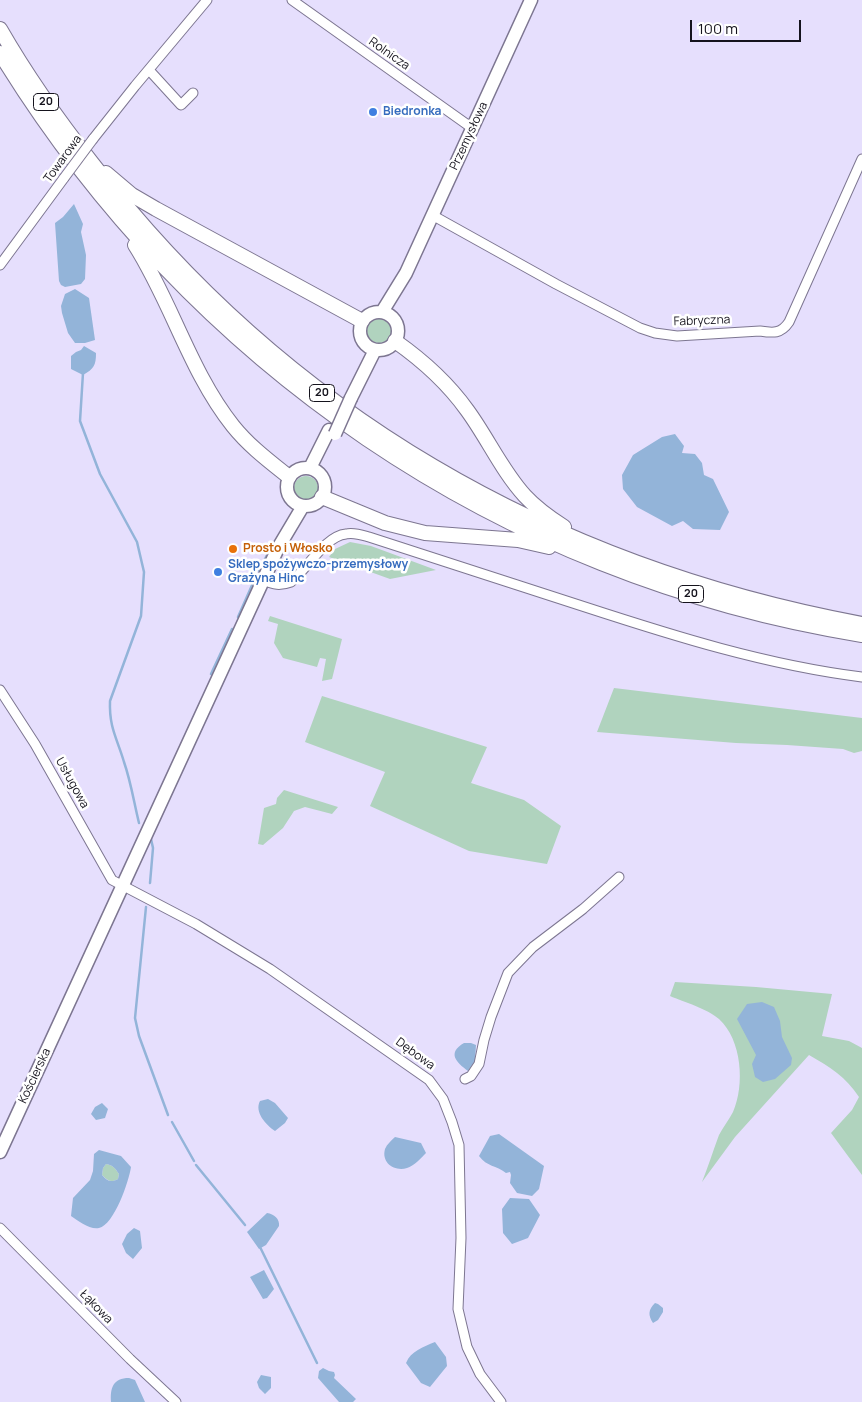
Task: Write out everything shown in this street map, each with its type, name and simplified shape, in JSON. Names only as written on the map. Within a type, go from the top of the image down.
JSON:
[{"type":"main road","name":"Przemysłowa","points":[[387,314],[531,0]]},
{"type":"main road","name":"20","points":[[0,29],[60,123],[112,191],[185,272],[247,332],[320,392],[376,432],[438,470],[596,554],[679,591],[788,621],[862,635]]},
{"type":"main road","name":"20","points":[[0,53],[33,106],[69,157],[125,225],[170,274],[239,340],[274,370],[340,421],[400,461],[465,499],[541,537],[746,598],[862,624]]},
{"type":"main road","points":[[97,171],[106,173],[132,195],[156,209],[362,321]]},
{"type":"main road","points":[[125,225],[127,235],[146,265],[215,400],[234,427],[260,453],[289,477]]},
{"type":"main road","points":[[387,314],[397,326],[398,331],[395,341],[387,348],[371,347],[360,336],[362,321],[368,315],[387,314]]},
{"type":"main road","points":[[395,341],[440,377],[455,394],[525,496],[549,518],[596,554]]},
{"type":"main road","points":[[314,471],[349,396],[358,367],[371,347]]},
{"type":"main road","points":[[298,470],[314,471],[324,482],[322,497],[314,505],[298,504],[290,498],[286,488],[289,477],[298,470]]},
{"type":"main road","points":[[322,497],[398,527],[425,533],[518,540],[596,554]]},
{"type":"main road","points":[[263,580],[298,504]]},
{"type":"main road","name":"Kościerska","points":[[0,1152],[263,580]]},
{"type":"street","name":"Towarowa","points":[[0,265],[93,139],[207,0]]},
{"type":"street","name":"Rolnicza","points":[[292,0],[472,128]]},
{"type":"street","points":[[148,70],[181,105],[193,93]]},
{"type":"street","name":"Fabryczna","points":[[432,215],[640,328],[655,333],[677,336],[760,331],[773,333],[784,329],[789,322],[862,159]]},
{"type":"street","points":[[263,580],[275,585],[292,582],[332,540],[346,534],[355,534],[671,635],[724,650],[778,663],[862,677]]},
{"type":"street","name":"Usługowa","points":[[0,690],[35,744],[112,880],[123,884]]},
{"type":"street","points":[[465,1079],[471,1076],[479,1064],[488,1024],[508,973],[532,947],[582,909],[619,877]]},
{"type":"street","name":"Dębowa","points":[[123,884],[270,969],[429,1080],[443,1099],[459,1145],[461,1238],[458,1309],[467,1347],[480,1374],[501,1402]]},
{"type":"street","name":"Łąkowa","points":[[0,1228],[130,1359],[176,1402]]},
{"type":"green space","points":[[379,319],[388,322],[391,331],[388,340],[379,343],[370,340],[367,331],[370,322]]},
{"type":"green space","points":[[306,476],[315,479],[318,488],[315,497],[306,500],[297,497],[294,488],[297,479]]},
{"type":"green space","points":[[350,542],[371,546],[436,570],[390,579],[329,557],[335,549]]},
{"type":"green space","points":[[270,616],[342,639],[332,679],[322,681],[326,659],[320,658],[317,667],[283,658],[274,643],[278,624],[268,621]]},
{"type":"green space","points":[[614,688],[862,718],[862,751],[854,753],[843,749],[597,732]]},
{"type":"green space","points":[[322,696],[487,747],[471,783],[524,800],[561,826],[547,864],[469,851],[370,806],[385,772],[305,742]]},
{"type":"green space","points":[[284,790],[338,807],[332,814],[305,807],[294,811],[283,828],[263,845],[258,844],[264,808],[276,804],[277,798]]},
{"type":"green space","points":[[675,982],[832,994],[822,1036],[849,1041],[862,1048],[862,1175],[831,1133],[852,1110],[859,1097],[837,1073],[809,1055],[735,1137],[702,1182],[719,1135],[733,1112],[737,1101],[740,1076],[739,1063],[733,1039],[719,1019],[702,1009],[670,996]]},
{"type":"green space","points":[[106,1164],[116,1170],[119,1174],[118,1179],[110,1181],[102,1175]]},
{"type":"water","points":[[74,204],[83,224],[81,232],[86,255],[85,279],[81,284],[65,287],[59,281],[55,223]]},
{"type":"water","points":[[75,289],[89,298],[95,340],[85,343],[75,343],[68,333],[62,313],[61,306],[65,294]]},
{"type":"water","points":[[84,346],[96,353],[96,357],[94,366],[83,375],[71,369],[71,356]]},
{"type":"water","points":[[675,434],[684,446],[682,453],[695,454],[702,463],[704,475],[713,479],[729,512],[720,530],[693,529],[683,521],[672,526],[637,507],[623,489],[622,475],[633,455],[662,437]]},
{"type":"water","points":[[762,1002],[774,1007],[780,1021],[782,1037],[792,1058],[791,1065],[775,1079],[763,1082],[755,1077],[752,1064],[756,1055],[737,1019],[747,1004]]},
{"type":"water","points":[[464,1043],[476,1045],[475,1061],[468,1071],[455,1057],[456,1050]]},
{"type":"water","points":[[268,1099],[275,1103],[288,1118],[275,1131],[265,1122],[260,1114],[260,1101]]},
{"type":"water","points":[[102,1103],[108,1109],[105,1118],[96,1120],[91,1114],[95,1107]]},
{"type":"water","points":[[499,1134],[544,1166],[539,1189],[532,1196],[517,1193],[510,1183],[510,1172],[506,1173],[488,1164],[479,1156],[490,1136]]},
{"type":"water","points":[[395,1137],[421,1143],[426,1153],[410,1167],[398,1169],[390,1165],[384,1154],[385,1149]]},
{"type":"water","points":[[99,1150],[121,1156],[131,1167],[120,1202],[110,1219],[99,1228],[84,1225],[71,1216],[73,1198],[90,1180],[93,1171],[94,1154]],"holes":[[[108,1164],[114,1167],[119,1174],[118,1179],[109,1181],[102,1175],[103,1168]]]},
{"type":"water","points":[[510,1198],[529,1199],[540,1215],[528,1238],[512,1244],[503,1233],[502,1209]]},
{"type":"water","points":[[267,1213],[276,1217],[279,1221],[279,1226],[266,1245],[259,1249],[247,1232]]},
{"type":"water","points":[[134,1228],[140,1231],[142,1248],[133,1259],[126,1253],[122,1244],[127,1234]]},
{"type":"water","points":[[264,1270],[274,1289],[267,1298],[263,1299],[250,1277]]},
{"type":"water","points":[[655,1303],[663,1308],[663,1312],[658,1320],[653,1323],[649,1313]]},
{"type":"water","points":[[435,1342],[446,1357],[447,1366],[430,1387],[421,1383],[406,1363],[414,1352]]},
{"type":"water","points":[[323,1368],[334,1372],[334,1378],[356,1399],[353,1402],[339,1402],[318,1378],[319,1371]]},
{"type":"water","points":[[261,1375],[271,1377],[271,1388],[265,1394],[259,1388],[257,1382]]},
{"type":"water","points":[[129,1378],[135,1380],[145,1402],[111,1402],[112,1388],[116,1382]]},
{"type":"waterway","points":[[83,373],[80,421],[100,474],[137,542],[144,572],[141,616],[110,701],[112,726],[129,777],[139,823]]},
{"type":"waterway","points":[[259,571],[269,551]]},
{"type":"waterway","points":[[238,617],[253,583]]},
{"type":"waterway","points":[[211,674],[232,629]]},
{"type":"waterway","points":[[150,883],[153,848],[151,839]]},
{"type":"waterway","points":[[146,907],[135,1018],[139,1036],[168,1115]]},
{"type":"waterway","points":[[172,1122],[194,1161]]},
{"type":"waterway","points":[[196,1165],[245,1225]]},
{"type":"waterway","points":[[260,1247],[317,1363]]},
{"type":"place","name":"Biedronka","points":[[373,112]]},
{"type":"place","name":"Prosto i Włosko","points":[[233,549]]},
{"type":"place","name":"Sklep spożywczo-przemysłowy Grażyna Hinc","points":[[218,572]]}]
